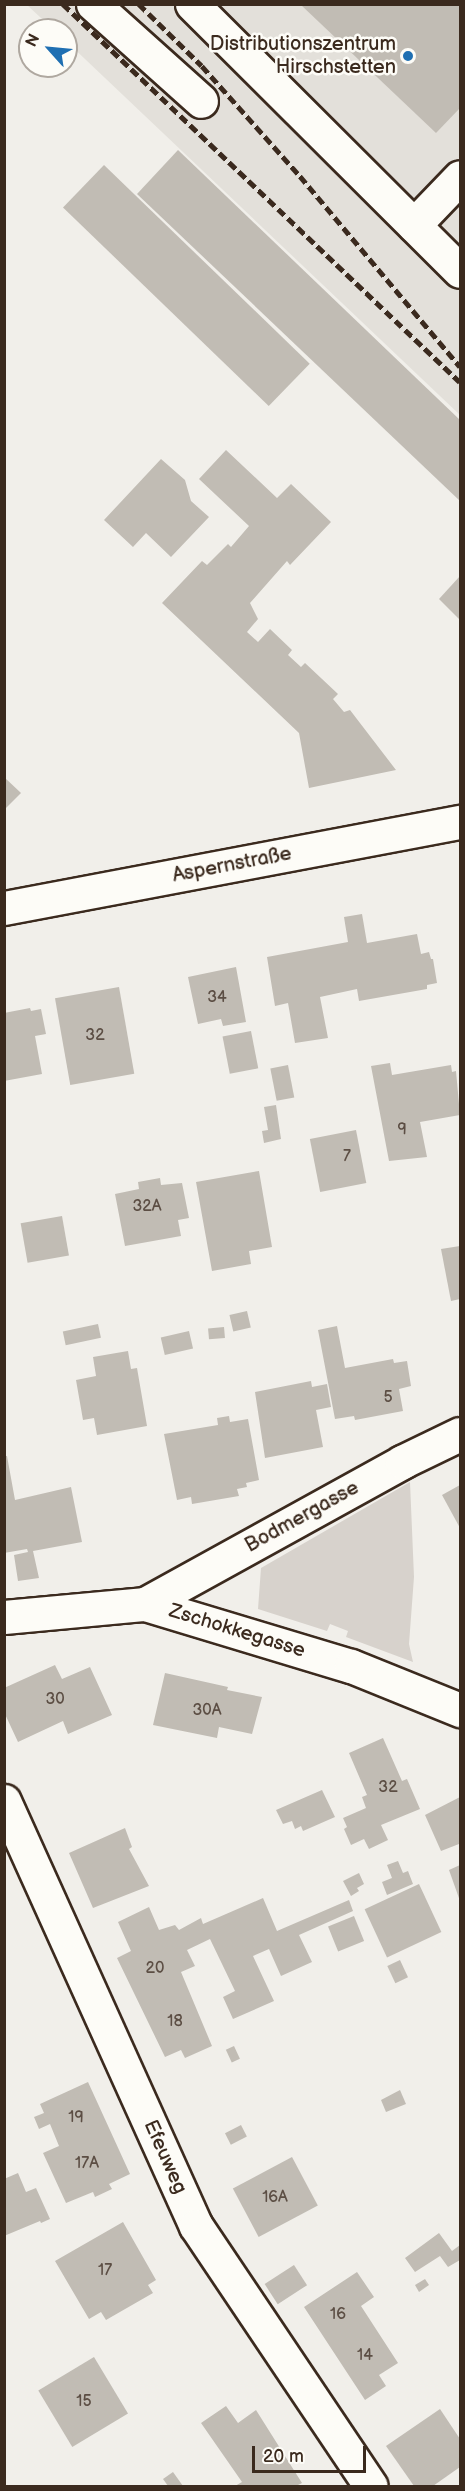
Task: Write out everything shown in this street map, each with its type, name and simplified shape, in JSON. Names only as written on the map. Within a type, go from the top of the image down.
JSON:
[{"type":"street","points":[[93,4],[201,102]]},
{"type":"street","points":[[192,4],[460,271]]},
{"type":"street","points":[[414,225],[460,177]]},
{"type":"street","name":"Aspernstraße","points":[[4,908],[460,822]]},
{"type":"street","name":"Bodmergasse","points":[[145,1604],[402,1462],[460,1434]]},
{"type":"street","name":"Zschokkegasse","points":[[4,1617],[145,1604],[351,1666],[460,1710]]},
{"type":"street","name":"Efeuweg","points":[[4,1801],[196,2226],[371,2487]]},
{"type":"shaded area","points":[[27,5],[460,5],[460,415],[78,52],[78,18],[41,18]]},
{"type":"shaded area","points":[[410,1482],[414,1577],[409,1644],[413,1662],[346,1637],[348,1631],[330,1624],[327,1631],[258,1609],[261,1568]]},
{"type":"building","name":"Distributionszentrum Hirschstetten","points":[[301,5],[460,5],[460,108],[436,133]]},
{"type":"building","points":[[178,150],[460,420],[460,501],[137,194]]},
{"type":"building","points":[[104,165],[310,364],[269,406],[63,207]]},
{"type":"building","points":[[226,450],[277,498],[291,484],[331,522],[290,565],[287,561],[250,603],[258,619],[247,632],[258,642],[270,629],[292,650],[288,655],[301,667],[305,663],[338,694],[333,699],[344,712],[350,710],[396,770],[309,788],[299,733],[162,603],[202,561],[207,565],[228,544],[231,547],[249,526],[199,479]]},
{"type":"building","points":[[161,459],[185,480],[191,501],[209,517],[171,557],[146,533],[133,547],[104,520]]},
{"type":"building","points":[[460,576],[460,620],[439,599]]},
{"type":"building","points":[[4,777],[21,793],[4,810]]},
{"type":"building","points":[[362,914],[367,943],[417,934],[421,954],[429,952],[433,959],[437,983],[427,985],[427,989],[359,1001],[357,989],[320,997],[328,1038],[295,1043],[288,1003],[275,1006],[267,957],[348,942],[344,917]]},
{"type":"building","points":[[236,967],[246,1022],[223,1026],[221,1019],[198,1024],[188,977]]},
{"type":"building","points":[[119,987],[134,1074],[70,1085],[55,998]]},
{"type":"building","points":[[30,1008],[31,1011],[41,1009],[46,1034],[35,1036],[42,1074],[4,1081],[4,1013]]},
{"type":"building","points":[[251,1031],[258,1068],[230,1074],[223,1037]]},
{"type":"building","points":[[390,1063],[392,1075],[451,1065],[452,1072],[456,1071],[460,1115],[420,1122],[427,1157],[389,1161],[371,1066]]},
{"type":"building","points":[[288,1065],[294,1097],[277,1101],[270,1068]]},
{"type":"building","points":[[276,1105],[281,1139],[264,1143],[262,1131],[268,1130],[264,1107]]},
{"type":"building","points":[[356,1130],[366,1183],[320,1192],[310,1139]]},
{"type":"building","points":[[259,1171],[272,1247],[249,1251],[251,1264],[212,1271],[196,1182]]},
{"type":"building","points":[[160,1178],[161,1185],[182,1183],[189,1218],[178,1220],[181,1236],[125,1246],[115,1194],[139,1189],[138,1182]]},
{"type":"building","points":[[62,1216],[69,1255],[28,1263],[21,1223]]},
{"type":"building","points":[[460,1246],[460,1299],[451,1301],[441,1249]]},
{"type":"building","points":[[247,1311],[251,1328],[233,1332],[229,1315]]},
{"type":"building","points":[[98,1324],[101,1338],[66,1345],[63,1331]]},
{"type":"building","points":[[337,1326],[345,1368],[393,1359],[394,1363],[407,1361],[411,1386],[399,1389],[403,1411],[355,1420],[354,1416],[335,1419],[318,1330]]},
{"type":"building","points":[[224,1327],[225,1338],[209,1339],[208,1328]]},
{"type":"building","points":[[189,1331],[193,1349],[165,1355],[161,1338]]},
{"type":"building","points":[[128,1351],[131,1369],[137,1368],[147,1426],[97,1435],[94,1418],[83,1420],[76,1380],[96,1376],[93,1357]]},
{"type":"building","points":[[311,1381],[312,1387],[327,1384],[331,1407],[316,1410],[323,1447],[265,1458],[255,1392]]},
{"type":"building","points":[[229,1416],[230,1422],[248,1419],[259,1480],[246,1483],[247,1487],[237,1489],[239,1496],[192,1504],[191,1497],[177,1500],[164,1434],[218,1425],[217,1418]]},
{"type":"building","points":[[4,1456],[7,1456],[15,1500],[71,1487],[82,1542],[33,1551],[39,1578],[18,1581],[14,1555],[28,1552],[27,1549],[4,1553]]},
{"type":"building","points":[[460,1485],[460,1528],[442,1495]]},
{"type":"building","points":[[55,1665],[62,1679],[90,1667],[112,1715],[68,1734],[63,1721],[18,1742],[4,1712],[4,1688]]},
{"type":"building","points":[[165,1673],[262,1697],[252,1734],[219,1727],[217,1738],[153,1725]]},
{"type":"building","points":[[383,1738],[402,1781],[407,1779],[420,1809],[381,1825],[388,1840],[369,1849],[364,1839],[351,1845],[344,1829],[347,1827],[343,1818],[366,1808],[362,1797],[367,1795],[349,1753]]},
{"type":"building","points":[[322,1790],[335,1817],[303,1831],[301,1826],[295,1829],[292,1821],[283,1824],[276,1810]]},
{"type":"building","points":[[460,1797],[460,1848],[459,1844],[441,1851],[425,1815]]},
{"type":"building","points":[[125,1828],[132,1847],[129,1849],[149,1886],[93,1908],[69,1853]]},
{"type":"building","points":[[398,1861],[403,1873],[408,1871],[413,1884],[387,1895],[382,1882],[392,1878],[387,1865]]},
{"type":"building","points":[[460,1865],[460,1901],[449,1870]]},
{"type":"building","points":[[359,1873],[364,1884],[357,1888],[359,1891],[351,1896],[343,1881]]},
{"type":"building","points":[[419,1884],[441,1932],[387,1957],[365,1909]]},
{"type":"building","points":[[263,1898],[277,1931],[349,1900],[353,1911],[299,1935],[312,1962],[281,1976],[269,1949],[253,1956],[274,2001],[233,2019],[223,1997],[235,1991],[210,1939],[187,1950],[195,1966],[181,1972],[212,2046],[185,2058],[181,2050],[165,2057],[117,1958],[131,1951],[118,1922],[149,1907],[159,1930],[175,1925],[179,1930],[201,1918],[203,1924]]},
{"type":"building","points":[[354,1916],[364,1941],[338,1952],[328,1926]]},
{"type":"building","points":[[400,1960],[408,1977],[395,1983],[387,1966]]},
{"type":"building","points":[[234,2046],[240,2059],[232,2062],[226,2050]]},
{"type":"building","points":[[88,2082],[130,2174],[109,2184],[112,2189],[95,2197],[93,2192],[66,2203],[43,2153],[59,2146],[50,2124],[39,2129],[34,2117],[44,2113],[40,2104]]},
{"type":"building","points":[[400,2090],[406,2104],[386,2112],[381,2100]]},
{"type":"building","points":[[241,2125],[247,2137],[231,2145],[225,2133]]},
{"type":"building","points":[[292,2157],[318,2206],[259,2237],[233,2188]]},
{"type":"building","points":[[18,2173],[26,2192],[36,2188],[50,2219],[4,2236],[4,2179]]},
{"type":"building","points":[[123,2222],[156,2280],[148,2285],[153,2293],[106,2320],[101,2312],[89,2319],[55,2261]]},
{"type":"building","points":[[439,2233],[452,2251],[460,2245],[460,2260],[448,2267],[440,2256],[415,2272],[405,2258]]},
{"type":"building","points":[[294,2265],[307,2285],[278,2304],[265,2284]]},
{"type":"building","points":[[357,2272],[374,2297],[361,2306],[398,2363],[379,2375],[386,2386],[365,2400],[304,2307]]},
{"type":"building","points":[[425,2279],[429,2285],[419,2292],[415,2285]]},
{"type":"building","points":[[94,2357],[128,2414],[72,2447],[38,2390]]},
{"type":"building","points":[[226,2406],[238,2423],[256,2410],[302,2483],[296,2486],[235,2486],[242,2482],[201,2423]]},
{"type":"building","points":[[440,2409],[460,2439],[460,2467],[433,2486],[414,2486],[386,2446]]},
{"type":"building","points":[[173,2472],[183,2486],[168,2486],[163,2479]]},
{"type":"railway","points":[[63,4],[460,382]]},
{"type":"railway","points":[[139,4],[202,66],[300,176],[460,367]]},
{"type":"place","name":"Distributionszentrum Hirschstetten","points":[[408,56]]}]
